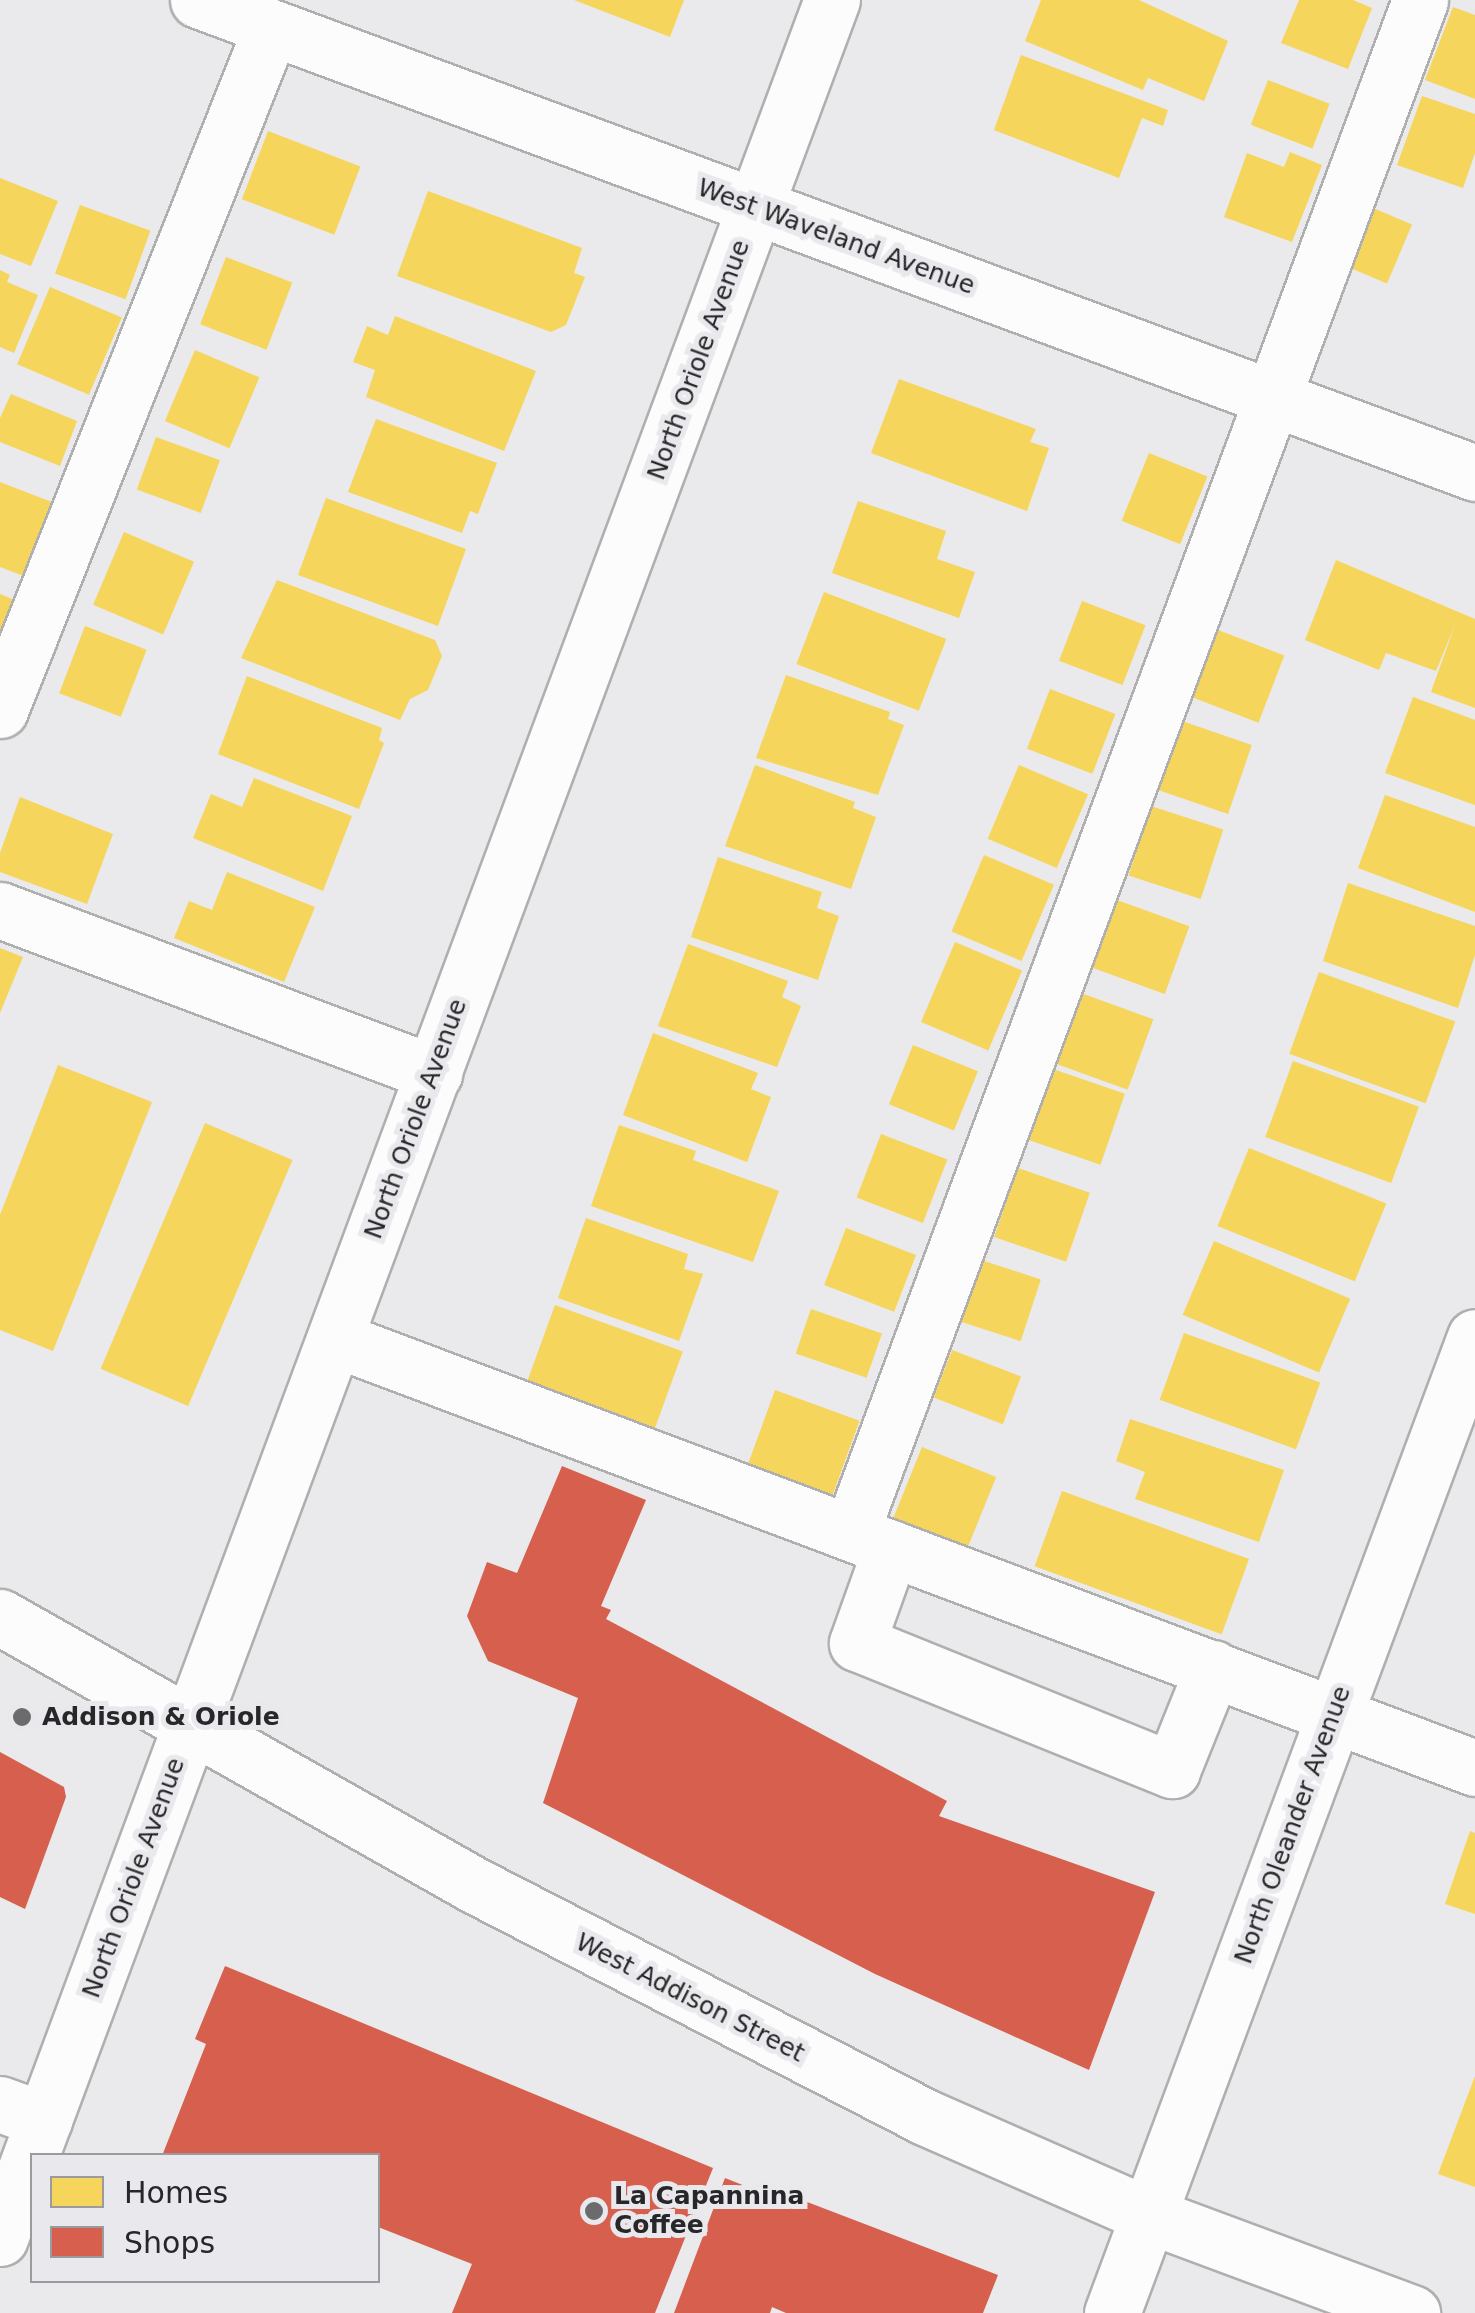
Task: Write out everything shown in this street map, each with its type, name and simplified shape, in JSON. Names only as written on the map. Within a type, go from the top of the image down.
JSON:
[{"type":"street","name":"West Waveland Avenue","points":[[198,0],[1475,473]]},
{"type":"street","name":"North Oriole Avenue","points":[[0,2238],[22,2112],[192,1721],[832,0]]},
{"type":"street","points":[[1213,1668],[1172,1770],[858,1643],[871,1540],[1272,398],[1420,0]]},
{"type":"street","points":[[0,710],[271,28]]},
{"type":"street","points":[[0,910],[434,1072]]},
{"type":"street","name":"North Oleander Avenue","points":[[1112,2313],[1475,1337]]},
{"type":"street","points":[[335,1339],[1475,1768]]},
{"type":"street","name":"West Addison Street","points":[[0,1616],[192,1721],[474,1885],[695,2003],[926,2117],[1148,2215],[1412,2313]]},
{"type":"building: Homes","points":[[574,0],[684,0],[670,37]]},
{"type":"building: Homes","points":[[1041,0],[1139,0],[1228,41],[1204,101],[1148,78],[1143,90],[1025,41]]},
{"type":"building: Homes","points":[[1299,0],[1353,0],[1372,8],[1348,69],[1281,43]]},
{"type":"building: Homes","points":[[1453,7],[1475,15],[1475,99],[1425,80]]},
{"type":"building: Homes","points":[[1021,55],[1168,110],[1163,126],[1142,118],[1119,178],[994,130]]},
{"type":"building: Homes","points":[[1268,80],[1330,104],[1312,148],[1251,125]]},
{"type":"building: Homes","points":[[1422,96],[1475,114],[1475,153],[1463,188],[1397,165]]},
{"type":"building: Homes","points":[[268,131],[360,166],[334,235],[242,199]]},
{"type":"building: Homes","points":[[1290,152],[1322,165],[1292,242],[1224,217],[1247,153],[1284,167]]},
{"type":"building: Homes","points":[[0,178],[58,201],[31,266],[0,254]]},
{"type":"building: Homes","points":[[428,191],[582,248],[574,273],[585,277],[566,325],[551,332],[397,276]]},
{"type":"building: Homes","points":[[80,205],[150,231],[126,299],[55,274]]},
{"type":"building: Homes","points":[[1366,205],[1412,225],[1387,283],[1341,264]]},
{"type":"building: Homes","points":[[226,257],[292,282],[266,350],[200,324]]},
{"type":"building: Homes","points":[[0,270],[10,275],[7,282],[38,295],[14,353],[0,347]]},
{"type":"building: Homes","points":[[50,287],[122,317],[89,395],[17,364]]},
{"type":"building: Homes","points":[[395,316],[536,371],[504,451],[366,397],[375,370],[353,362],[367,326],[388,335]]},
{"type":"building: Homes","points":[[195,350],[259,377],[229,448],[165,421]]},
{"type":"building: Homes","points":[[899,379],[1036,429],[1030,442],[1049,448],[1027,511],[871,453]]},
{"type":"building: Homes","points":[[11,394],[77,421],[60,466],[0,442],[0,418]]},
{"type":"building: Homes","points":[[376,419],[497,463],[478,514],[470,511],[462,533],[348,492]]},
{"type":"building: Homes","points":[[156,437],[220,460],[201,513],[137,490]]},
{"type":"building: Homes","points":[[1149,453],[1207,477],[1180,544],[1122,521]]},
{"type":"building: Homes","points":[[0,482],[57,504],[29,578],[0,567]]},
{"type":"building: Homes","points":[[326,498],[466,549],[438,626],[298,575]]},
{"type":"building: Homes","points":[[858,501],[946,531],[937,559],[975,572],[959,618],[832,573]]},
{"type":"building: Homes","points":[[124,532],[194,562],[163,634],[93,605]]},
{"type":"building: Homes","points":[[1336,560],[1475,619],[1475,708],[1431,692],[1455,625],[1436,671],[1386,653],[1379,670],[1305,640]]},
{"type":"building: Homes","points":[[277,580],[435,640],[442,656],[428,690],[410,699],[400,720],[241,658]]},
{"type":"building: Homes","points":[[824,592],[946,639],[919,711],[796,664]]},
{"type":"building: Homes","points":[[0,594],[20,602],[0,655]]},
{"type":"building: Homes","points":[[1082,601],[1145,625],[1123,685],[1059,661]]},
{"type":"building: Homes","points":[[85,626],[147,650],[121,717],[59,693]]},
{"type":"building: Homes","points":[[1218,630],[1284,655],[1258,723],[1192,697]]},
{"type":"building: Homes","points":[[786,675],[890,712],[888,719],[904,725],[878,795],[756,758]]},
{"type":"building: Homes","points":[[247,676],[382,728],[379,740],[384,743],[359,809],[218,754]]},
{"type":"building: Homes","points":[[1050,689],[1115,714],[1092,774],[1027,749]]},
{"type":"building: Homes","points":[[1413,697],[1475,720],[1475,805],[1385,773]]},
{"type":"building: Homes","points":[[1179,720],[1252,745],[1228,814],[1155,789]]},
{"type":"building: Homes","points":[[755,765],[855,802],[853,808],[876,817],[851,889],[725,846]]},
{"type":"building: Homes","points":[[1019,765],[1088,794],[1057,868],[988,839]]},
{"type":"building: Homes","points":[[254,778],[352,816],[323,891],[193,838],[211,794],[242,807]]},
{"type":"building: Homes","points":[[1385,795],[1475,827],[1475,912],[1358,868]]},
{"type":"building: Homes","points":[[20,797],[113,834],[87,904],[0,872],[0,853]]},
{"type":"building: Homes","points":[[1151,806],[1223,829],[1201,899],[1128,875]]},
{"type":"building: Homes","points":[[984,855],[1054,885],[1022,961],[952,931]]},
{"type":"building: Homes","points":[[718,857],[822,892],[817,908],[839,916],[818,980],[691,937]]},
{"type":"building: Homes","points":[[227,872],[315,907],[284,982],[174,938],[189,901],[212,910]]},
{"type":"building: Homes","points":[[1348,883],[1475,926],[1475,955],[1458,1008],[1323,961]]},
{"type":"building: Homes","points":[[1117,900],[1189,926],[1165,994],[1092,968]]},
{"type":"building: Homes","points":[[955,942],[1022,971],[988,1051],[921,1022]]},
{"type":"building: Homes","points":[[688,944],[788,981],[782,997],[801,1006],[777,1067],[658,1026]]},
{"type":"building: Homes","points":[[0,948],[23,957],[0,1013]]},
{"type":"building: Homes","points":[[1319,972],[1455,1022],[1425,1103],[1289,1054]]},
{"type":"building: Homes","points":[[1081,993],[1153,1019],[1128,1090],[1055,1063]]},
{"type":"building: Homes","points":[[653,1033],[758,1073],[751,1089],[771,1097],[747,1162],[623,1115]]},
{"type":"building: Homes","points":[[913,1045],[978,1071],[954,1131],[889,1104]]},
{"type":"building: Homes","points":[[1293,1061],[1419,1107],[1391,1183],[1265,1137]]},
{"type":"building: Homes","points":[[58,1065],[152,1102],[53,1351],[0,1330],[0,1215]]},
{"type":"building: Homes","points":[[1053,1069],[1125,1094],[1100,1165],[1029,1140]]},
{"type":"building: Homes","points":[[205,1123],[292,1160],[188,1406],[101,1369]]},
{"type":"building: Homes","points":[[619,1125],[696,1151],[693,1160],[779,1191],[753,1262],[591,1206]]},
{"type":"building: Homes","points":[[881,1134],[947,1159],[923,1223],[857,1197]]},
{"type":"building: Homes","points":[[1249,1148],[1386,1203],[1355,1281],[1218,1226]]},
{"type":"building: Homes","points":[[1018,1168],[1090,1193],[1066,1262],[994,1237]]},
{"type":"building: Homes","points":[[586,1218],[688,1254],[684,1269],[703,1274],[679,1341],[558,1298]]},
{"type":"building: Homes","points":[[846,1228],[916,1255],[894,1312],[824,1285]]},
{"type":"building: Homes","points":[[1214,1241],[1350,1299],[1319,1372],[1183,1315]]},
{"type":"building: Homes","points":[[978,1259],[1041,1279],[1021,1341],[958,1321]]},
{"type":"building: Homes","points":[[555,1305],[683,1352],[653,1432],[526,1386]]},
{"type":"building: Homes","points":[[811,1309],[882,1333],[867,1378],[796,1353]]},
{"type":"building: Homes","points":[[1184,1333],[1320,1383],[1296,1449],[1160,1400]]},
{"type":"building: Homes","points":[[952,1350],[1021,1377],[1003,1424],[934,1398]]},
{"type":"building: Homes","points":[[775,1390],[860,1421],[830,1503],[745,1472]]},
{"type":"building: Homes","points":[[1130,1419],[1284,1470],[1259,1542],[1135,1499],[1145,1472],[1116,1461]]},
{"type":"building: Homes","points":[[922,1447],[996,1477],[965,1555],[891,1525]]},
{"type":"building: Homes","points":[[1062,1491],[1249,1559],[1222,1634],[1035,1566]]},
{"type":"building: Homes","points":[[1470,1831],[1475,1833],[1475,1914],[1445,1904]]},
{"type":"building: Homes","points":[[1475,2076],[1475,2187],[1438,2174]]},
{"type":"building: Shops","points":[[562,1466],[646,1500],[601,1606],[611,1610],[606,1619],[947,1801],[939,1816],[1155,1892],[1089,2070],[875,1974],[543,1803],[578,1698],[488,1661],[467,1616],[487,1562],[517,1573]]},
{"type":"building: Shops","points":[[0,1752],[64,1787],[66,1797],[25,1909],[0,1897]]},
{"type":"building: Shops","points":[[225,1966],[713,2168],[655,2313],[452,2313],[472,2264],[380,2228],[380,2153],[163,2153],[206,2044],[195,2039]]},
{"type":"building: Shops","points":[[725,2178],[765,2194],[768,2187],[998,2275],[983,2313],[786,2313],[772,2307],[770,2313],[674,2313]]},
{"type":"place","name":"Addison & Oriole","points":[[22,1717]]},
{"type":"place","name":"La Capannina Coffee","points":[[594,2211]]}]
